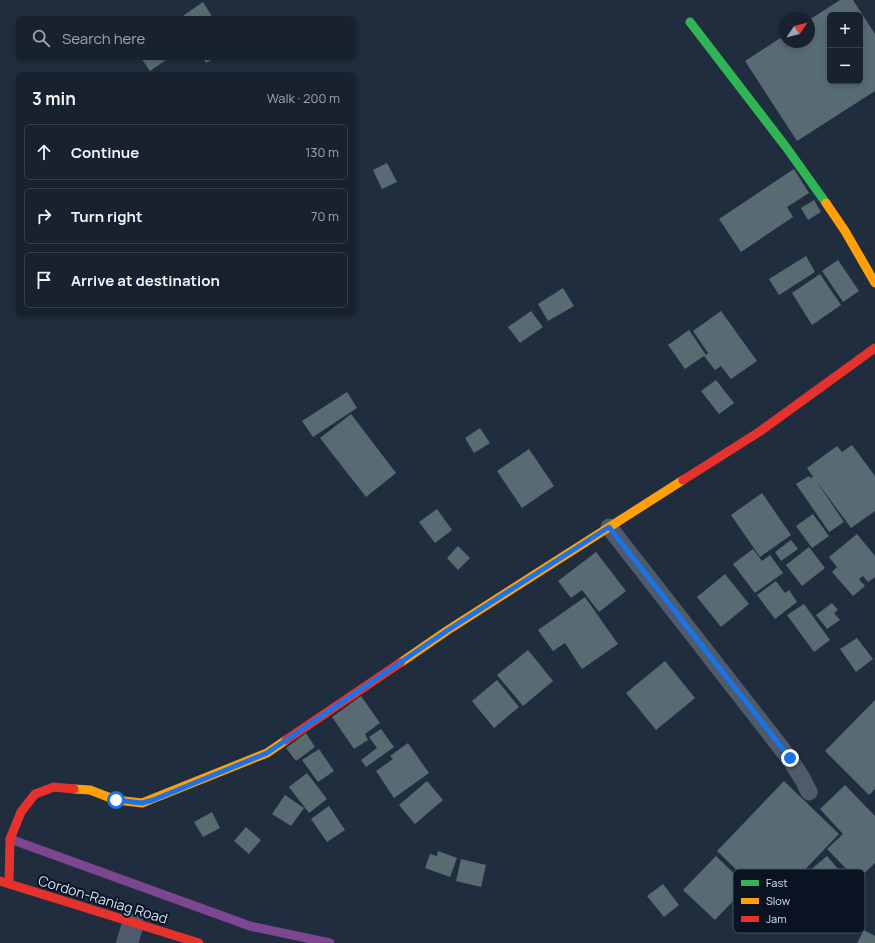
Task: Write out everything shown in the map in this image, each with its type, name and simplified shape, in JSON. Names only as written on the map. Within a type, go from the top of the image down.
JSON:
[{"type":"street","points":[[690,22],[786,147],[845,231],[875,282]]},
{"type":"street","points":[[9,883],[10,839],[21,812],[35,794],[54,787],[90,790],[116,800],[142,803],[153,800],[267,753],[448,630],[759,432],[875,348]]},
{"type":"street","name":"Cordon-Raniag Road","points":[[0,880],[130,934],[199,943]]},
{"type":"lane","points":[[609,527],[790,758],[802,778],[808,792]]},
{"type":"building","points":[[840,0],[853,0],[861,12],[827,12],[827,84],[863,84],[863,15],[875,34],[875,91],[797,141],[745,61],[779,39],[779,48],[815,48],[815,16]]},
{"type":"building","points":[[203,2],[212,16],[183,16]]},
{"type":"building","points":[[142,60],[166,60],[150,71]]},
{"type":"building","points":[[387,163],[397,182],[382,189],[373,170]]},
{"type":"building","points":[[794,169],[809,193],[787,207],[793,217],[741,252],[719,219]]},
{"type":"building","points":[[814,200],[821,212],[808,220],[801,208]]},
{"type":"building","points":[[806,256],[815,272],[779,295],[769,279]]},
{"type":"building","points":[[838,260],[859,291],[843,302],[822,271]]},
{"type":"building","points":[[820,274],[841,305],[812,325],[792,293]]},
{"type":"building","points":[[563,288],[574,306],[548,321],[538,304]]},
{"type":"building","points":[[531,311],[543,327],[520,343],[508,327]]},
{"type":"building","points":[[721,311],[757,361],[731,379],[721,366],[715,370],[704,356],[685,369],[668,345],[689,330],[706,355],[708,353],[693,331]]},
{"type":"building","points":[[716,380],[734,403],[719,414],[701,391]]},
{"type":"building","points":[[347,392],[357,408],[313,437],[302,421]]},
{"type":"building","points":[[351,414],[396,473],[366,497],[320,438]]},
{"type":"building","points":[[480,428],[490,443],[474,453],[465,438]]},
{"type":"building","points":[[852,445],[875,476],[875,511],[851,528],[815,479],[844,522],[829,532],[796,484],[809,476],[811,478],[813,477],[807,468],[837,446],[842,452]]},
{"type":"building","points":[[529,449],[554,486],[522,508],[497,471]]},
{"type":"building","points":[[762,493],[791,535],[760,557],[731,515]]},
{"type":"building","points":[[437,509],[452,530],[435,543],[419,522]]},
{"type":"building","points":[[813,514],[829,536],[812,548],[796,526]]},
{"type":"building","points":[[857,534],[875,556],[875,577],[868,582],[863,576],[859,579],[865,586],[853,596],[832,572],[837,567],[829,557]]},
{"type":"building","points":[[791,540],[798,549],[781,561],[775,552]]},
{"type":"building","points":[[458,546],[470,558],[458,570],[447,558]]},
{"type":"building","points":[[809,547],[825,568],[802,586],[786,565]]},
{"type":"building","points":[[753,549],[762,561],[770,555],[783,573],[755,593],[733,564]]},
{"type":"building","points":[[596,552],[626,591],[599,612],[582,590],[571,598],[558,581]]},
{"type":"building","points":[[725,574],[749,604],[721,627],[697,597]]},
{"type":"building","points":[[776,581],[785,593],[789,590],[797,602],[775,619],[757,595]]},
{"type":"building","points":[[585,597],[618,644],[582,669],[565,643],[553,651],[538,630]]},
{"type":"building","points":[[832,603],[838,610],[834,613],[840,620],[827,629],[816,615]]},
{"type":"building","points":[[804,604],[830,640],[814,652],[787,615]]},
{"type":"building","points":[[857,638],[873,659],[856,672],[840,649]]},
{"type":"building","points":[[528,650],[553,681],[523,706],[497,675]]},
{"type":"building","points":[[665,661],[695,698],[656,730],[626,693]]},
{"type":"building","points":[[497,680],[519,707],[494,728],[472,701]]},
{"type":"building","points":[[361,696],[380,723],[365,734],[368,740],[354,749],[332,717]]},
{"type":"building","points":[[875,700],[875,789],[869,795],[825,751]]},
{"type":"building","points":[[381,729],[394,747],[366,767],[361,760],[377,748],[369,737]]},
{"type":"building","points":[[306,733],[315,747],[296,761],[286,748]]},
{"type":"building","points":[[408,743],[429,773],[394,798],[376,771],[393,759],[390,756]]},
{"type":"building","points":[[319,749],[334,771],[318,782],[302,760]]},
{"type":"building","points":[[307,773],[327,799],[309,813],[289,787]]},
{"type":"building","points":[[427,781],[443,800],[415,824],[399,805]]},
{"type":"building","points":[[784,781],[839,834],[806,869],[736,869],[717,851]]},
{"type":"building","points":[[845,785],[875,816],[875,863],[865,872],[865,869],[846,869],[827,849],[843,834],[820,809]]},
{"type":"building","points":[[285,795],[304,808],[291,826],[272,814]]},
{"type":"building","points":[[329,806],[345,830],[327,842],[311,819]]},
{"type":"building","points":[[212,812],[220,828],[203,837],[194,822]]},
{"type":"building","points":[[246,827],[261,840],[249,854],[234,841]]},
{"type":"building","points":[[438,851],[457,858],[450,877],[425,868],[430,854],[437,856]]},
{"type":"building","points":[[716,856],[733,872],[733,901],[715,920],[683,890]]},
{"type":"building","points":[[827,856],[838,869],[812,869]]},
{"type":"building","points":[[461,859],[486,865],[481,887],[456,881]]},
{"type":"building","points":[[663,884],[679,905],[664,917],[647,896]]},
{"type":"building","points":[[865,931],[875,936],[875,943],[857,943],[862,933],[865,933]]},
{"type":"waterway","points":[[10,839],[250,926],[330,943]]},
{"type":"traffic: fast","points":[[690,22],[786,147],[826,203]]},
{"type":"traffic: slow","points":[[826,203],[845,231],[875,283]]},
{"type":"traffic: slow","points":[[400,663],[448,630],[683,480]]},
{"type":"traffic: slow","points":[[74,789],[90,790],[116,800],[142,803],[267,753],[286,740]]},
{"type":"traffic: jam","points":[[683,480],[759,432],[875,348]]},
{"type":"traffic: jam","points":[[286,740],[400,663]]},
{"type":"traffic: jam","points":[[9,883],[10,839],[21,812],[35,794],[54,787],[74,789]]},
{"type":"traffic: jam","points":[[0,881],[199,943]]},
{"type":"route","points":[[116,800],[142,803],[153,800],[169,792],[267,753],[448,630],[609,527],[745,703],[790,758]]}]
